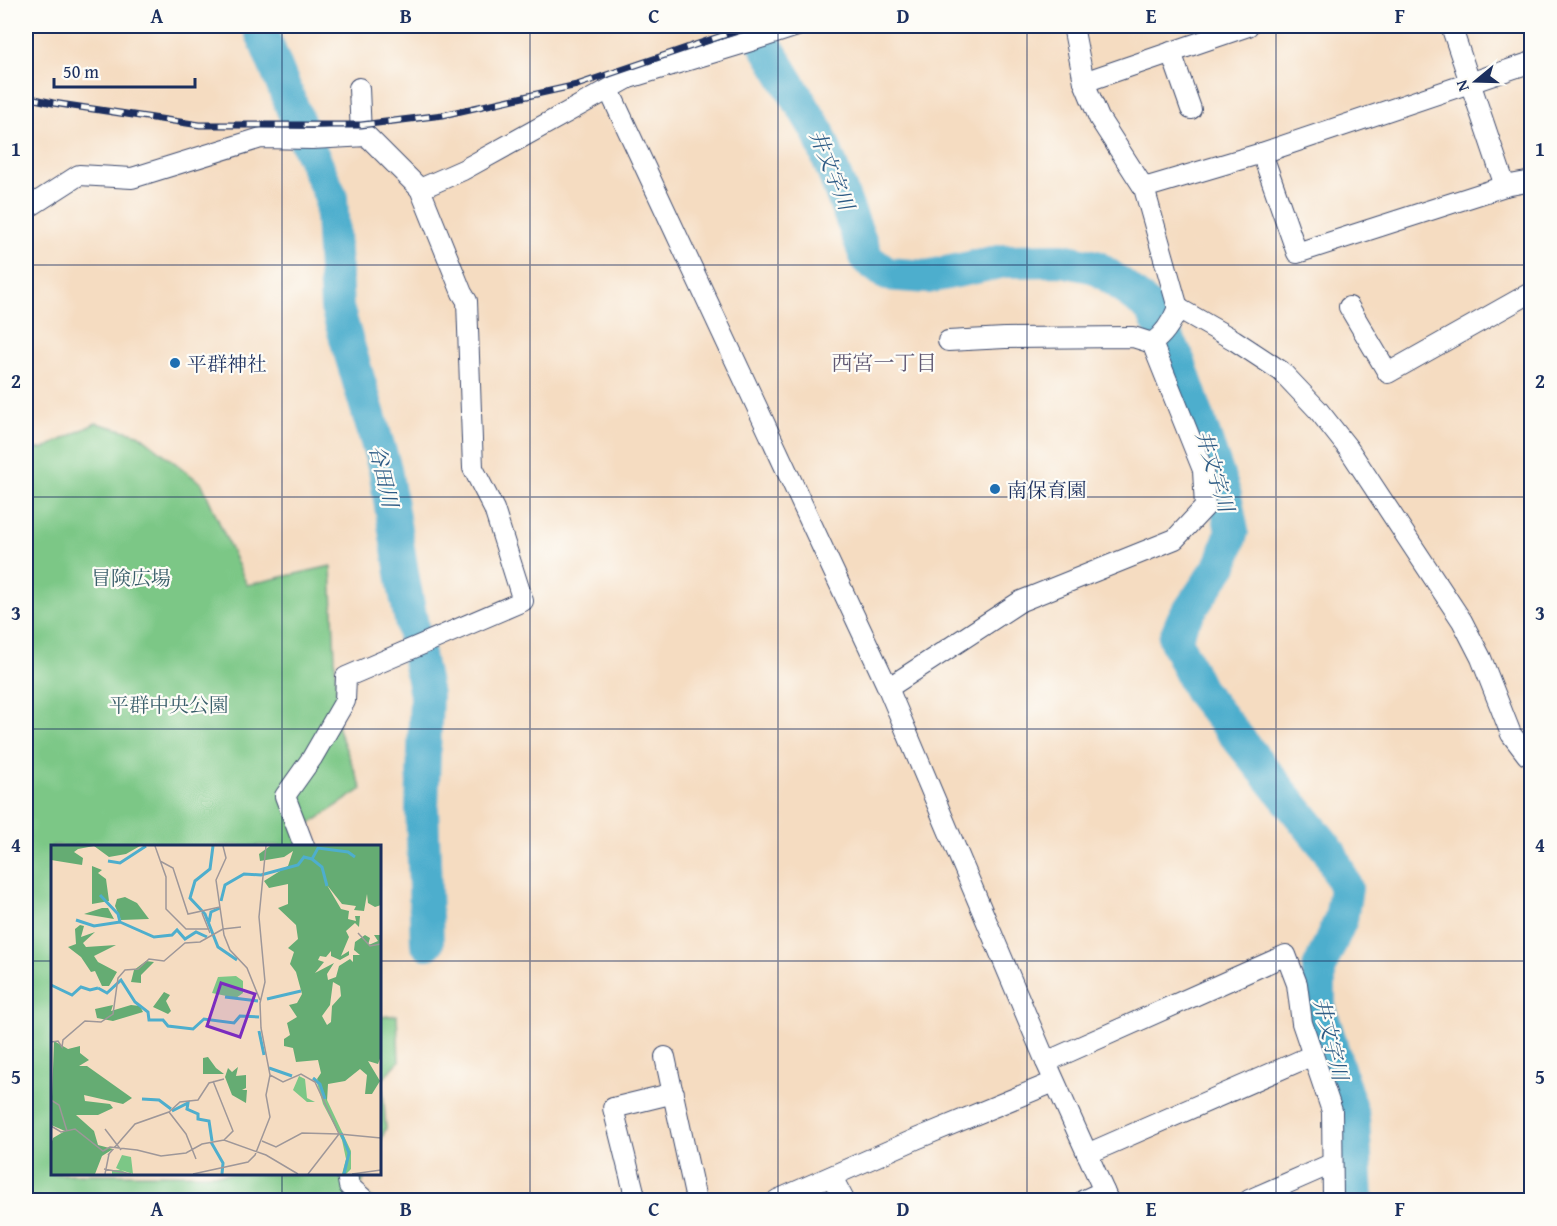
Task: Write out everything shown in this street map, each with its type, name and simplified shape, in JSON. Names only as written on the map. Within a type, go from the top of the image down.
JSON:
[{"type":"street","points":[[420,189],[463,170],[629,78],[797,26]]},
{"type":"street","points":[[1077,26],[1084,82],[1099,118],[1144,188],[1175,314],[1156,340]]},
{"type":"street","points":[[1084,82],[1248,26]]},
{"type":"street","points":[[1451,26],[1505,186]]},
{"type":"street","points":[[1171,52],[1191,109]]},
{"type":"street","points":[[1144,188],[1262,153],[1532,62]]},
{"type":"street","points":[[359,88],[360,135]]},
{"type":"street","points":[[609,90],[888,688],[1054,1082],[1106,1196],[1084,1200]]},
{"type":"street","points":[[26,209],[79,175],[132,178],[261,138],[367,136],[420,189],[462,293],[467,300],[473,468],[494,509],[523,601],[346,677],[345,701],[312,758],[285,796],[304,845]]},
{"type":"street","points":[[1262,153],[1297,253],[1505,186],[1532,181]]},
{"type":"street","points":[[1349,307],[1388,372],[1532,292]]},
{"type":"street","points":[[1175,314],[1234,340],[1281,371],[1348,448],[1462,621],[1481,658],[1510,734],[1527,755],[1532,757]]},
{"type":"street","points":[[948,341],[1132,337],[1156,340]]},
{"type":"street","points":[[888,688],[1021,601],[1175,539],[1205,507],[1203,470],[1156,340]]},
{"type":"street","points":[[1046,1062],[1286,955],[1297,984],[1302,1023],[1332,1111],[1333,1200]]},
{"type":"street","points":[[1087,1154],[1314,1055]]},
{"type":"street","points":[[665,1056],[696,1200]]},
{"type":"street","points":[[777,1200],[1054,1082]]},
{"type":"street","points":[[636,1200],[613,1108],[674,1093]]},
{"type":"street","points":[[1249,1200],[1331,1164]]},
{"type":"street","points":[[347,1175],[349,1186],[365,1200]]},
{"type":"street","points":[[832,1177],[844,1200]]},
{"type":"green space","name":"平群中央公園","points":[[96,423],[138,434],[202,484],[247,585],[331,566],[338,729],[362,789],[305,827],[313,845],[51,845],[51,1175],[366,1175],[360,1189],[375,1200],[26,1200],[26,448],[43,449]]},
{"type":"green space","points":[[397,1015],[399,1061],[382,1080],[386,1128],[381,1140],[381,1017]]},
{"type":"waterway","name":"谷田川","points":[[259,26],[331,197],[337,308],[385,469],[404,585],[426,695],[422,809],[427,943]]},
{"type":"waterway","name":"井文字川","points":[[754,26],[818,132],[867,259],[887,274],[927,277],[1004,261],[1062,260],[1096,267],[1151,309],[1177,357],[1225,496],[1232,531],[1222,563],[1183,620],[1175,639],[1199,690],[1330,852],[1346,888],[1341,919],[1319,968],[1319,1006],[1353,1118],[1357,1200]]},
{"type":"railway","points":[[26,97],[200,125],[361,125],[443,115],[577,85],[751,26]]},
{"type":"place","name":"平群神社","points":[[175,363]]},
{"type":"place","name":"南保育園","points":[[995,489]]},
{"type":"district","name":"西宮一丁目","points":[[884,362]]},
{"type":"park label","name":"冒険広場","points":[[131,577]]}]
